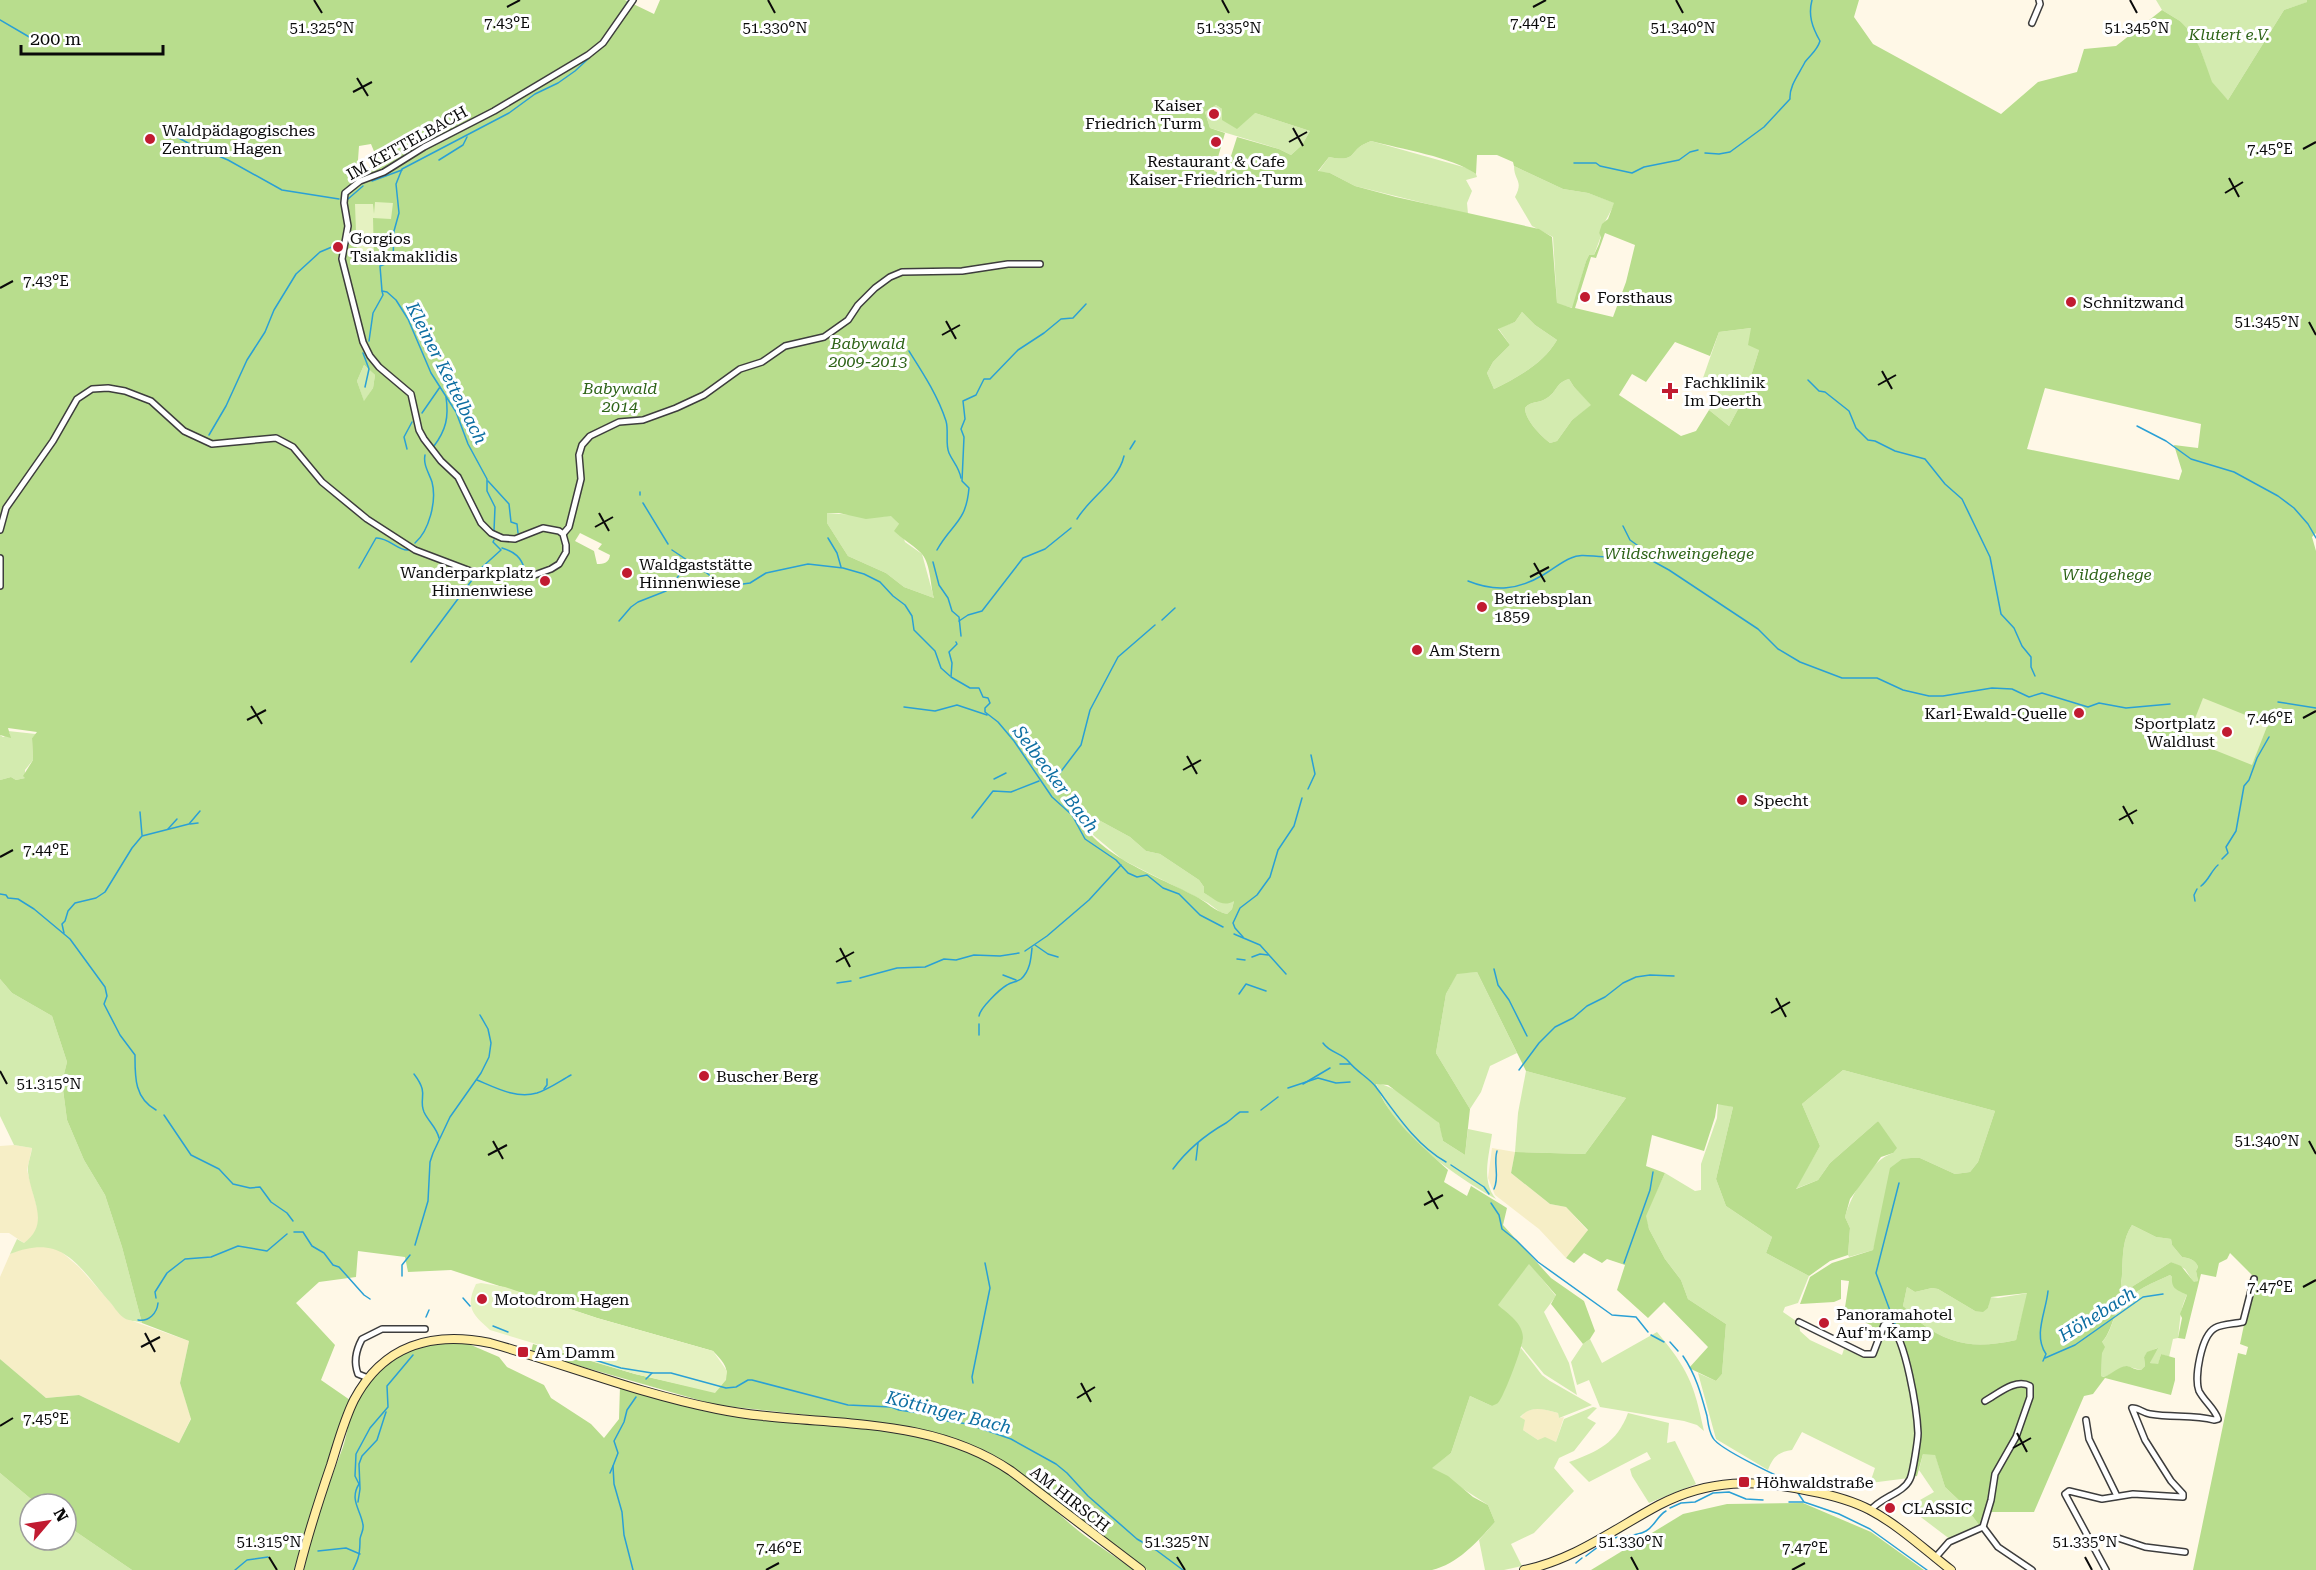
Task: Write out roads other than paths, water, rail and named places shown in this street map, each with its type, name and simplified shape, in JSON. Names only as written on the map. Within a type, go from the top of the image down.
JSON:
[{"type":"main road","name":"AM HIRSCH","points":[[299,1570],[318,1502],[345,1421],[355,1398],[368,1378],[392,1357],[423,1341],[458,1338],[523,1352],[716,1409],[920,1432],[974,1449],[1011,1471],[1141,1570]]},
{"type":"main road","points":[[1524,1570],[1549,1565],[1582,1550],[1664,1502],[1702,1488],[1744,1482],[1783,1485],[1838,1497],[1870,1510],[1951,1570]]},
{"type":"street","name":"IM KETTELBACH","points":[[563,534],[550,528],[543,528],[514,539],[502,538],[491,533],[474,512],[458,477],[423,439],[411,394],[374,362],[363,342],[342,259],[348,226],[344,203],[345,194],[360,181],[384,172],[424,147],[494,111],[588,56],[603,43],[633,0]]},
{"type":"street","points":[[2032,23],[2040,3],[2039,0]]},
{"type":"street","points":[[0,530],[6,508],[53,441],[77,399],[92,389],[108,388],[125,391],[151,401],[184,431],[212,444],[276,438],[293,447],[322,482],[392,537],[415,550],[481,575],[529,577],[559,564],[566,552],[563,534],[569,527],[581,479],[579,455],[585,440],[598,431],[619,422],[643,420],[676,408],[704,395],[740,369],[762,362],[785,346],[824,337],[841,326],[865,297],[896,274],[902,272],[962,272],[1008,264],[1040,264]]},
{"type":"street","points":[[0,558],[0,586]]},
{"type":"street","points":[[2106,1570],[2066,1496],[2067,1492],[2102,1498],[2133,1494],[2183,1497],[2145,1440],[2132,1408],[2150,1414],[2181,1418],[2201,1416],[2218,1419],[2202,1396],[2196,1381],[2203,1347],[2206,1337],[2215,1328],[2243,1322],[2254,1279]]},
{"type":"street","points":[[1799,1322],[1864,1354],[1873,1354],[1884,1325],[1890,1325],[1894,1328],[1902,1349],[1910,1374],[1918,1429],[1911,1478],[1898,1491],[1877,1502],[1870,1510]]},
{"type":"street","points":[[368,1378],[358,1374],[356,1369],[356,1356],[362,1339],[382,1329],[424,1329]]},
{"type":"street","points":[[1983,1527],[1991,1500],[1995,1474],[2016,1437],[2030,1397],[2030,1386],[2024,1383],[2014,1384],[1985,1401]]},
{"type":"street","points":[[2086,1420],[2089,1439],[2117,1496]]},
{"type":"street","points":[[1935,1557],[1952,1540],[1983,1527]]},
{"type":"street","points":[[1983,1527],[1998,1547],[2032,1570]]},
{"type":"street","points":[[2090,1539],[2118,1538],[2145,1547],[2185,1552]]},
{"type":"waterway","name":"Kleiner Kettelbach","points":[[621,13],[629,0]]},
{"type":"waterway","points":[[1705,153],[1730,152],[1764,127],[1790,99],[1795,80],[1820,41],[1811,21],[1812,0]]},
{"type":"waterway","points":[[0,20],[31,38]]},
{"type":"waterway","name":"Kleiner Kettelbach","points":[[494,531],[495,507],[487,491],[487,479],[468,444],[456,412],[431,373],[408,319],[396,300],[387,292],[382,291],[380,266],[393,261],[394,231],[399,213],[396,184],[402,169],[509,113],[535,94],[558,83],[588,59]]},
{"type":"waterway","points":[[177,137],[228,160],[282,190],[339,199]]},
{"type":"waterway","points":[[439,160],[463,145],[467,137]]},
{"type":"waterway","points":[[1574,163],[1596,163],[1600,166],[1632,173],[1644,167],[1679,160],[1690,152],[1698,150]]},
{"type":"waterway","points":[[372,181],[402,170]]},
{"type":"waterway","points":[[348,199],[363,186]]},
{"type":"waterway","points":[[209,435],[226,406],[247,360],[265,332],[274,310],[296,274],[320,252],[339,244]]},
{"type":"waterway","points":[[369,341],[373,313],[383,295],[382,291]]},
{"type":"waterway","name":"Selbecker Bach","points":[[937,550],[962,516],[967,500],[969,488],[962,481],[964,437],[961,429],[965,419],[963,401],[976,395],[984,379],[990,379],[1018,350],[1061,319],[1073,318],[1086,304]]},
{"type":"waterway","points":[[909,351],[943,412],[947,425],[948,449],[961,478]]},
{"type":"waterway","points":[[363,353],[369,369],[365,387]]},
{"type":"waterway","points":[[1808,380],[1819,391],[1825,392],[1849,411],[1856,428],[1868,440],[1895,451],[1925,459],[1945,484],[1962,499],[1990,557],[2001,614],[2014,628],[2022,646],[2031,657],[2031,667],[2035,676]]},
{"type":"waterway","points":[[422,413],[440,387]]},
{"type":"waterway","points":[[434,446],[446,423],[446,397]]},
{"type":"waterway","points":[[407,449],[404,437],[412,422]]},
{"type":"waterway","points":[[2137,426],[2166,441],[2191,459],[2234,472],[2278,496],[2294,508],[2308,524],[2316,538]]},
{"type":"waterway","points":[[1130,449],[1135,441]]},
{"type":"waterway","points":[[415,543],[428,523],[433,506],[432,482],[425,455]]},
{"type":"waterway","points":[[1077,519],[1116,474],[1124,456]]},
{"type":"waterway","points":[[488,481],[509,504],[511,522],[517,524],[518,533]]},
{"type":"waterway","points":[[643,503],[668,544]]},
{"type":"waterway","points":[[1623,526],[1630,540],[1648,559]]},
{"type":"waterway","points":[[959,621],[968,615],[982,611],[1023,558],[1045,549],[1071,528]]},
{"type":"waterway","points":[[359,568],[376,538],[408,550]]},
{"type":"waterway","points":[[828,538],[837,553],[841,567]]},
{"type":"waterway","name":"Kleiner Kettelbach","points":[[480,569],[501,550],[493,542],[494,540]]},
{"type":"waterway","points":[[502,548],[517,556],[525,570]]},
{"type":"waterway","points":[[672,550],[708,574],[722,587],[750,583],[766,573],[808,564],[843,568],[864,574],[880,582],[905,605],[912,616],[914,630],[935,651],[941,668],[950,676]]},
{"type":"waterway","points":[[1619,555],[1632,554],[1649,559],[1669,570],[1758,629],[1778,649],[1800,662],[1842,678],[1877,678],[1903,690],[1929,696],[1992,688],[2012,689],[2029,697],[2042,693],[2088,707],[2099,703],[2126,708],[2170,704]]},
{"type":"waterway","points":[[1468,581],[1488,587],[1506,588],[1534,580],[1576,556],[1612,556]]},
{"type":"waterway","name":"Selbecker Bach","points":[[933,562],[939,585],[948,598],[952,611],[959,617],[961,636]]},
{"type":"waterway","points":[[619,621],[631,607],[666,591],[686,567],[695,565]]},
{"type":"waterway","name":"Kleiner Kettelbach","points":[[411,662],[475,576]]},
{"type":"waterway","points":[[1162,620],[1175,608]]},
{"type":"waterway","points":[[1049,779],[1059,774],[1081,745],[1090,710],[1118,657],[1155,625]]},
{"type":"waterway","name":"Selbecker Bach","points":[[956,642],[957,644],[949,652],[952,663],[951,677],[970,688],[979,688],[983,697],[988,698],[990,703],[985,708],[985,712],[998,722],[1014,741],[1052,797],[1072,815],[1085,839],[1116,860],[1128,873],[1137,877],[1147,875],[1163,888],[1179,894],[1200,915],[1223,927]]},
{"type":"waterway","points":[[2278,702],[2316,708]]},
{"type":"waterway","points":[[904,707],[935,711],[957,705],[987,715]]},
{"type":"waterway","points":[[2222,859],[2228,853],[2226,847],[2236,831],[2244,786],[2269,737]]},
{"type":"waterway","points":[[1308,789],[1315,774],[1311,755]]},
{"type":"waterway","points":[[994,779],[1006,773]]},
{"type":"waterway","points":[[972,818],[993,791],[1011,792],[1039,781]]},
{"type":"waterway","points":[[1243,937],[1233,923],[1240,908],[1257,895],[1270,877],[1278,850],[1294,826],[1302,798]]},
{"type":"waterway","points":[[64,933],[62,924],[68,911],[75,903],[96,898],[105,892],[142,836],[189,824],[200,811]]},
{"type":"waterway","points":[[140,812],[142,835]]},
{"type":"waterway","points":[[168,829],[177,819]]},
{"type":"waterway","points":[[190,824],[198,823]]},
{"type":"waterway","points":[[1025,951],[1047,936],[1089,900],[1121,865]]},
{"type":"waterway","points":[[2201,886],[2218,865]]},
{"type":"waterway","points":[[2195,901],[2194,895],[2197,889]]},
{"type":"waterway","points":[[0,894],[18,899],[34,909],[70,939],[105,987],[107,996],[104,1004],[120,1035],[135,1055],[137,1086],[143,1099],[156,1110]]},
{"type":"waterway","name":"Selbecker Bach","points":[[1234,934],[1260,945],[1286,974]]},
{"type":"waterway","points":[[1035,945],[1048,954],[1058,957]]},
{"type":"waterway","points":[[979,1016],[986,1004],[1000,990],[1024,976],[1030,965],[1032,948]]},
{"type":"waterway","points":[[860,978],[897,968],[925,967],[944,959],[956,960],[974,955],[1000,956],[1019,953]]},
{"type":"waterway","points":[[1252,957],[1260,954],[1268,955]]},
{"type":"waterway","points":[[1237,959],[1245,960]]},
{"type":"waterway","points":[[1494,969],[1498,985],[1509,1000],[1527,1036]]},
{"type":"waterway","points":[[1003,975],[1016,980]]},
{"type":"waterway","points":[[1519,1070],[1539,1043],[1555,1027],[1573,1018],[1587,1006],[1605,997],[1623,983],[1636,977],[1650,975],[1674,976]]},
{"type":"waterway","points":[[837,983],[851,981]]},
{"type":"waterway","points":[[1239,994],[1246,984],[1266,991]]},
{"type":"waterway","points":[[415,1245],[428,1201],[430,1162],[433,1153],[450,1117],[481,1073],[489,1057],[491,1043],[488,1029],[480,1015]]},
{"type":"waterway","points":[[979,1024],[979,1035]]},
{"type":"waterway","name":"Selbecker Bach","points":[[1323,1043],[1346,1059],[1373,1083],[1416,1138],[1446,1162]]},
{"type":"waterway","points":[[1340,1064],[1350,1064]]},
{"type":"waterway","points":[[1303,1084],[1330,1068]]},
{"type":"waterway","points":[[414,1074],[423,1091],[424,1112],[439,1138]]},
{"type":"waterway","points":[[477,1080],[506,1092],[521,1095],[537,1093],[571,1075]]},
{"type":"waterway","points":[[1288,1088],[1318,1078],[1336,1083],[1350,1082]]},
{"type":"waterway","points":[[544,1089],[547,1079]]},
{"type":"waterway","points":[[1261,1110],[1278,1097]]},
{"type":"waterway","points":[[1173,1169],[1184,1155],[1204,1138],[1240,1112],[1248,1112]]},
{"type":"waterway","points":[[164,1115],[191,1155],[219,1169],[233,1184],[250,1188],[260,1187],[271,1202],[287,1213],[293,1221]]},
{"type":"waterway","points":[[1196,1160],[1198,1143]]},
{"type":"waterway","points":[[1494,1189],[1497,1151]]},
{"type":"waterway","name":"Selbecker Bach","points":[[1451,1165],[1484,1187],[1489,1194]]},
{"type":"waterway","points":[[1624,1263],[1650,1190],[1653,1172]]},
{"type":"waterway","points":[[1895,1324],[1876,1273],[1899,1183]]},
{"type":"waterway","name":"Selbecker Bach","points":[[1491,1203],[1499,1215],[1502,1229],[1538,1262],[1612,1315],[1636,1317],[1648,1332]]},
{"type":"waterway","name":"Köttinger Bach","points":[[294,1232],[303,1232],[312,1246],[324,1253],[333,1265],[339,1267],[370,1299]]},
{"type":"waterway","name":"Köttinger Bach","points":[[156,1298],[155,1292],[167,1273],[185,1259],[211,1257],[238,1246],[267,1251],[287,1234]]},
{"type":"waterway","points":[[402,1276],[402,1265],[410,1255]]},
{"type":"waterway","points":[[973,1383],[972,1377],[990,1288],[985,1263]]},
{"type":"waterway","points":[[2043,1361],[2046,1354],[2042,1347],[2040,1331],[2048,1291]]},
{"type":"waterway","name":"Höhebach","points":[[2045,1358],[2075,1345],[2143,1297],[2163,1294]]},
{"type":"waterway","name":"Köttinger Bach","points":[[463,1298],[470,1306]]},
{"type":"waterway","name":"Köttinger Bach","points":[[138,1320],[146,1320],[152,1316],[158,1303]]},
{"type":"waterway","points":[[426,1317],[429,1310]]},
{"type":"waterway","name":"Köttinger Bach","points":[[493,1326],[508,1332]]},
{"type":"waterway","name":"Selbecker Bach","points":[[1651,1335],[1664,1342]]},
{"type":"waterway","name":"Selbecker Bach","points":[[1670,1342],[1678,1351]]},
{"type":"waterway","name":"Köttinger Bach","points":[[565,1351],[621,1368],[652,1373],[671,1373],[726,1388],[736,1387],[752,1380],[848,1405],[891,1407],[926,1414],[941,1420],[968,1424],[1011,1439],[1056,1464],[1137,1539],[1183,1570]]},
{"type":"waterway","points":[[353,1570],[359,1555],[363,1527],[355,1500],[359,1484],[355,1476],[356,1454],[370,1428],[388,1407],[387,1386],[413,1355]]},
{"type":"waterway","name":"Selbecker Bach","points":[[1683,1356],[1698,1385],[1713,1438],[1738,1456],[1793,1482]]},
{"type":"waterway","name":"Köttinger Bach","points":[[646,1379],[652,1373]]},
{"type":"waterway","points":[[633,1570],[614,1484],[613,1466],[618,1453],[614,1441],[624,1422],[627,1410],[636,1397]]},
{"type":"waterway","points":[[358,1502],[359,1464],[362,1456],[377,1440],[386,1412]]},
{"type":"waterway","points":[[610,1473],[613,1466]]},
{"type":"waterway","name":"Köttinger Bach","points":[[1670,1508],[1681,1503],[1695,1502],[1713,1493],[1729,1492],[1746,1499],[1763,1500]]},
{"type":"waterway","name":"Selbecker Bach","points":[[1798,1493],[1804,1502],[1839,1514],[1870,1529],[1927,1570]]},
{"type":"waterway","name":"Köttinger Bach","points":[[1789,1502],[1803,1502]]},
{"type":"waterway","name":"Köttinger Bach","points":[[1586,1556],[1610,1539],[1646,1531],[1666,1511]]},
{"type":"waterway","points":[[318,1551],[346,1548],[360,1554]]},
{"type":"waterway","points":[[235,1570],[247,1560],[268,1557]]},
{"type":"waterway","name":"Köttinger Bach","points":[[1576,1563],[1582,1558]]},
{"type":"place","name":"Kaiser Friedrich Turm","points":[[1214,114]]},
{"type":"place","name":"Waldpädagogisches Zentrum Hagen","points":[[150,139]]},
{"type":"place","name":"Restaurant & Cafe Kaiser-Friedrich-Turm","points":[[1216,142]]},
{"type":"place","name":"Gorgios Tsiakmaklidis","points":[[338,247]]},
{"type":"place","name":"Forsthaus","points":[[1585,297]]},
{"type":"place","name":"Schnitzwand","points":[[2071,302]]},
{"type":"place","name":"Fachklinik Im Deerth","points":[[1670,391]]},
{"type":"place","name":"Waldgaststätte Hinnenwiese","points":[[627,573]]},
{"type":"place","name":"Wanderparkplatz Hinnenwiese","points":[[545,581]]},
{"type":"place","name":"Betriebsplan 1859","points":[[1482,607]]},
{"type":"place","name":"Am Stern","points":[[1417,650]]},
{"type":"place","name":"Karl-Ewald-Quelle","points":[[2079,713]]},
{"type":"place","name":"Sportplatz Waldlust","points":[[2227,732]]},
{"type":"place","name":"Specht","points":[[1742,800]]},
{"type":"place","name":"Buscher Berg","points":[[704,1076]]},
{"type":"place","name":"Motodrom Hagen","points":[[482,1299]]},
{"type":"place","name":"Panoramahotel Auf'm Kamp","points":[[1824,1323]]},
{"type":"place","name":"Am Damm","points":[[523,1352]]},
{"type":"place","name":"Höhwaldstraße","points":[[1744,1482]]},
{"type":"place","name":"CLASSIC","points":[[1890,1508]]},
{"type":"park label","name":"Klutert e.V.","points":[[2229,34]]},
{"type":"park label","name":"Babywald 2009-2013","points":[[868,352]]},
{"type":"park label","name":"Babywald 2014","points":[[620,397]]},
{"type":"park label","name":"Wildschweingehege","points":[[1679,553]]},
{"type":"park label","name":"Wildgehege","points":[[2107,574]]}]
